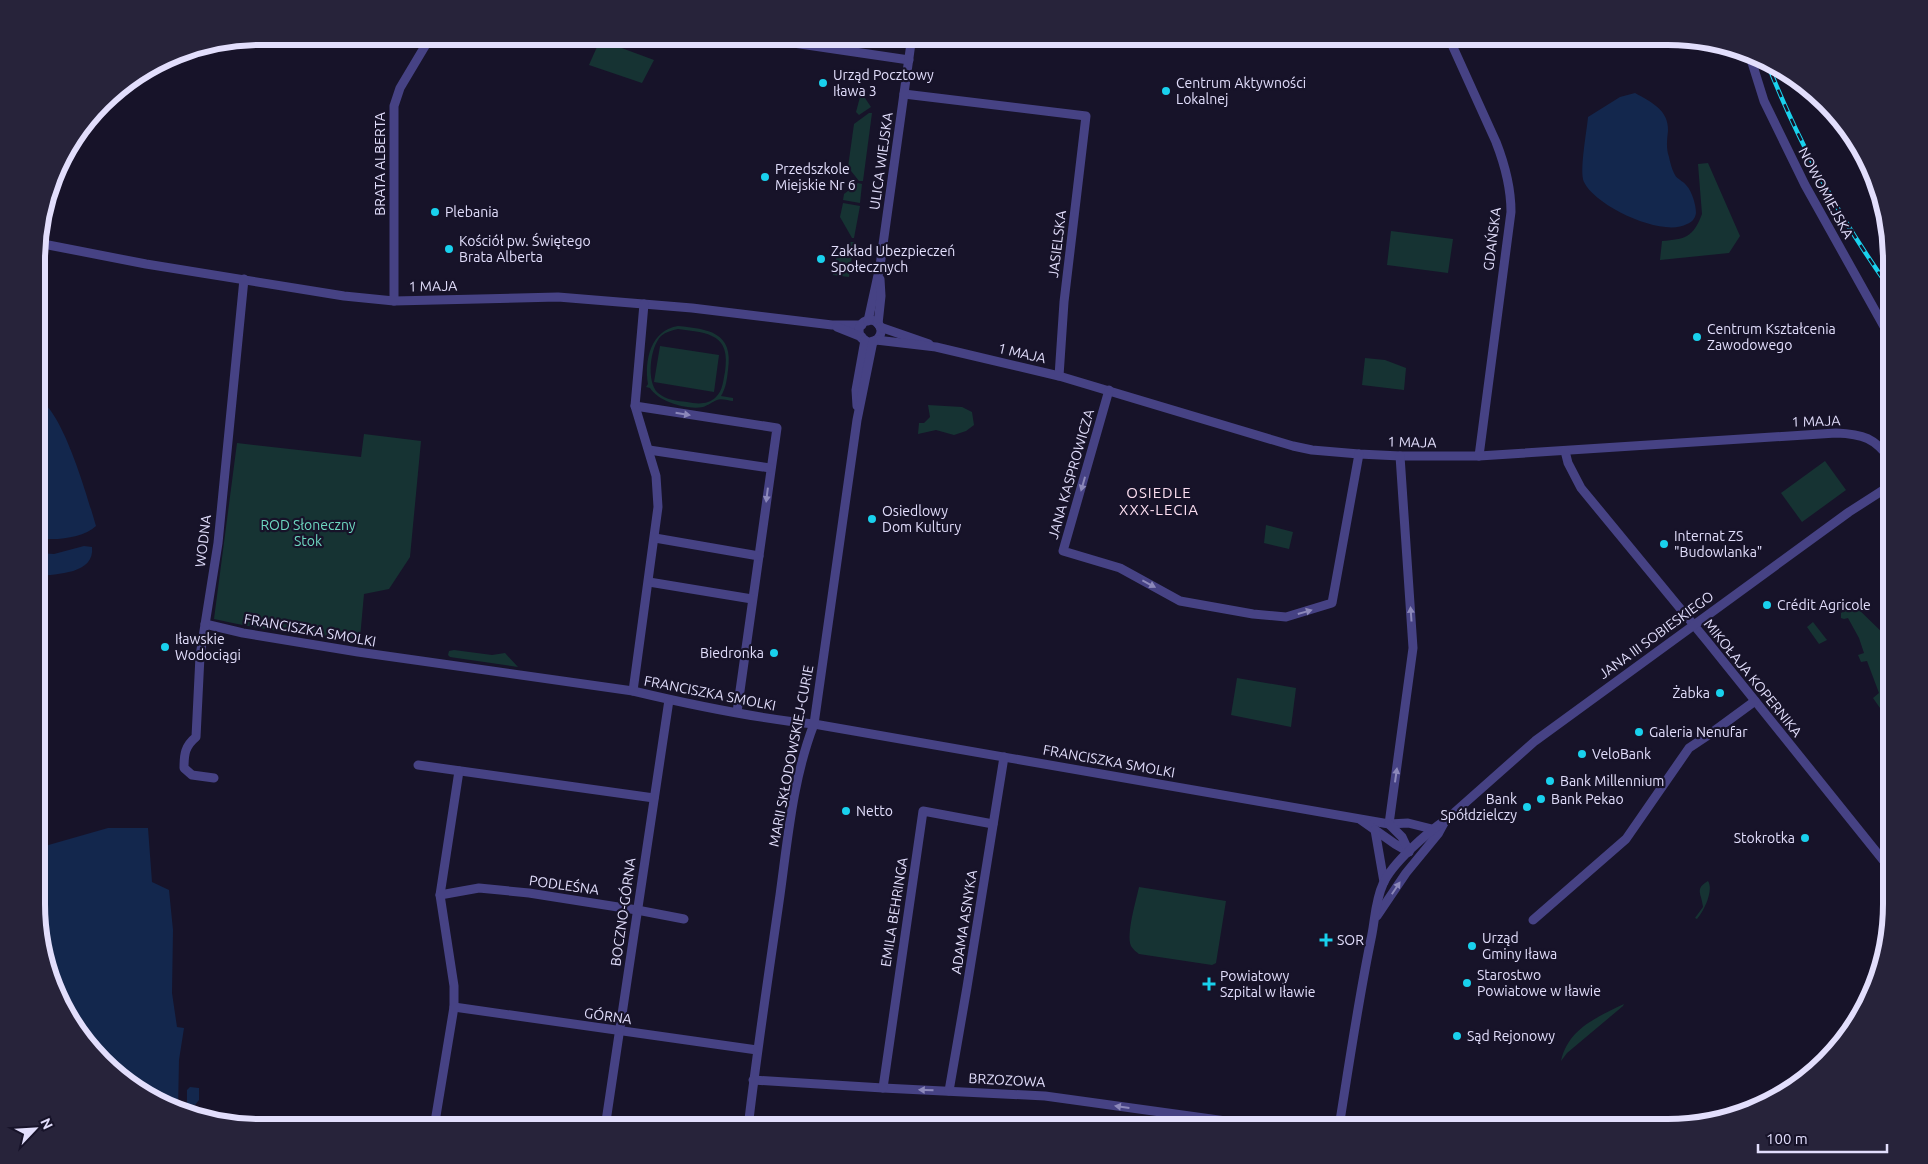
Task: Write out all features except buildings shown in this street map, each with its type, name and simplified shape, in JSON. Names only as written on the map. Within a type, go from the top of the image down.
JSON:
[{"type":"street","name":"BRATA ALBERTA","points":[[394,301],[394,106],[400,88],[426,45]]},
{"type":"street","points":[[807,45],[908,60]]},
{"type":"street","name":"ULICA WIEJSKA","points":[[880,266],[910,45]]},
{"type":"street","name":"GDAŃSKA","points":[[1452,45],[1496,142],[1507,174],[1510,193],[1511,212],[1479,456]]},
{"type":"street","name":"NOWOMIEJSKA","points":[[1752,62],[1764,102],[1804,185],[1883,325]]},
{"type":"street","name":"JASIELSKA","points":[[904,94],[1086,116],[1064,302],[1059,376]]},
{"type":"street","name":"1 MAJA","points":[[45,244],[146,264],[340,296],[394,301],[558,297],[644,304],[832,325],[865,323],[879,325],[936,347]]},
{"type":"street","points":[[880,266],[881,296],[879,325],[881,334],[869,340],[860,329],[865,323],[880,266]]},
{"type":"street","name":"WODNA","points":[[214,778],[192,776],[184,768],[184,755],[188,744],[196,737],[200,656],[218,544],[244,279]]},
{"type":"street","points":[[633,691],[655,538],[658,492],[649,450],[635,406],[644,304]]},
{"type":"street","name":"1 MAJA","points":[[832,325],[869,340],[936,347],[1059,376],[1312,450],[1400,456],[1479,456],[1565,452],[1836,433],[1856,434],[1870,439],[1882,448]]},
{"type":"street","name":"MARII SKŁODOWSKIEJ-CURIE","points":[[749,1119],[757,1050],[796,792],[804,751],[814,724],[857,420],[856,390],[869,340]]},
{"type":"street","name":"JANA KASPROWICZA","points":[[1109,390],[1063,551],[1120,568],[1180,601],[1253,614],[1286,617],[1332,603],[1359,454]]},
{"type":"street","points":[[635,406],[777,428],[737,712]]},
{"type":"street","points":[[649,450],[770,468]]},
{"type":"street","name":"MIKOŁAJA KOPERNIKA","points":[[1565,452],[1568,463],[1581,488],[1883,860]]},
{"type":"street","points":[[1389,824],[1413,648],[1400,456]]},
{"type":"street","name":"JANA III SOBIESKIEGO","points":[[1384,882],[1409,852],[1432,829],[1447,819],[1535,741],[1849,512],[1883,490]]},
{"type":"street","points":[[655,538],[759,556]]},
{"type":"street","points":[[649,582],[752,599]]},
{"type":"street","name":"FRANCISZKA SMOLKI","points":[[205,624],[243,633],[358,652],[633,691],[669,700],[782,720],[1389,824],[1408,823],[1432,829]]},
{"type":"street","name":"BOCZNO-GÓRNA","points":[[605,1119],[669,700]]},
{"type":"street","points":[[1533,920],[1626,839],[1689,748],[1755,701]]},
{"type":"street","name":"ADAMA ASNYKA","points":[[948,1091],[967,987],[1004,757]]},
{"type":"street","points":[[418,765],[654,798]]},
{"type":"street","points":[[435,1119],[454,1007],[454,986],[440,895],[459,770]]},
{"type":"street","name":"EMILA BEHRINGA","points":[[883,1088],[923,811],[993,824]]},
{"type":"street","name":"FRANCISZKA SMOLKI","points":[[1358,818],[1394,844],[1409,852],[1416,859]]},
{"type":"street","name":"JANA III SOBIESKIEGO","points":[[1376,917],[1416,859],[1438,834],[1447,819]]},
{"type":"street","name":"FRANCISZKA SMOLKI","points":[[1389,824],[1402,837],[1409,852]]},
{"type":"street","points":[[1340,1119],[1362,984],[1376,917],[1376,905],[1384,882],[1375,830]]},
{"type":"street","name":"PODLEŚNA","points":[[440,895],[479,888],[529,893],[684,919]]},
{"type":"street","name":"GÓRNA","points":[[454,1007],[619,1032],[757,1050]]},
{"type":"street","name":"BRZOZOWA","points":[[754,1080],[1044,1096],[1211,1119]]},
{"type":"green space","points":[[598,45],[614,45],[654,60],[642,83],[589,65]]},
{"type":"green space","points":[[863,95],[871,107],[859,115],[856,112],[860,97]]},
{"type":"green space","points":[[869,113],[872,113],[863,181],[859,181],[848,167],[854,124]]},
{"type":"green space","points":[[1708,163],[1740,236],[1729,253],[1660,260],[1662,241],[1687,236],[1699,222],[1702,214],[1698,164]]},
{"type":"green space","points":[[858,183],[862,184],[860,203],[843,200],[844,194]]},
{"type":"green space","points":[[843,203],[860,206],[854,238],[852,238],[840,217]]},
{"type":"green space","points":[[1391,231],[1453,239],[1448,273],[1387,265]]},
{"type":"green space","points":[[851,242],[854,242],[849,277],[833,275],[837,254]]},
{"type":"green space","points":[[678,326],[709,331],[723,340],[729,357],[726,383],[721,396],[733,398],[733,401],[719,399],[703,407],[696,408],[682,406],[667,401],[646,387],[648,384],[647,365],[651,348],[661,333]],"holes":[[[678,329],[708,334],[721,343],[725,350],[725,372],[721,388],[713,400],[706,403],[676,401],[661,395],[654,388],[651,373],[654,348],[661,336]]]},
{"type":"green space","points":[[660,346],[719,355],[714,392],[654,382]]},
{"type":"green space","points":[[1365,358],[1385,360],[1406,368],[1404,390],[1362,385]]},
{"type":"green space","points":[[928,405],[962,407],[972,412],[974,425],[966,431],[954,435],[936,430],[918,434],[919,423],[924,423],[930,417]]},
{"type":"green space","name":"ROD Słoneczny Stok","points":[[364,434],[421,441],[410,557],[389,589],[364,594],[360,638],[287,632],[214,619],[237,443],[361,457]]},
{"type":"green space","points":[[1825,461],[1846,490],[1802,522],[1781,493]]},
{"type":"green space","points":[[1266,525],[1293,532],[1289,549],[1264,543]]},
{"type":"green space","points":[[1853,604],[1883,633],[1883,721],[1880,708],[1873,698],[1879,693],[1867,661],[1861,662],[1858,655],[1864,653],[1859,638],[1848,618],[1841,618],[1841,613]]},
{"type":"green space","points":[[1813,622],[1827,640],[1819,644],[1807,627]]},
{"type":"green space","points":[[449,651],[492,655],[505,653],[518,667],[450,657],[448,655]]},
{"type":"green space","points":[[1237,678],[1296,688],[1291,727],[1231,715]]},
{"type":"green space","points":[[1708,881],[1710,885],[1709,895],[1703,911],[1697,919],[1695,918],[1703,907],[1700,889]]},
{"type":"green space","points":[[1139,887],[1226,901],[1216,963],[1212,965],[1139,954],[1131,946],[1130,934]]},
{"type":"green space","points":[[1624,1004],[1567,1053],[1561,1061],[1570,1040],[1577,1032],[1594,1019]]},
{"type":"water","points":[[1635,93],[1658,108],[1666,117],[1668,124],[1667,150],[1672,168],[1676,176],[1692,194],[1695,206],[1695,217],[1687,224],[1676,227],[1662,227],[1631,217],[1601,201],[1584,182],[1583,160],[1588,117],[1620,97]]},
{"type":"water","points":[[45,405],[65,437],[81,477],[96,526],[77,536],[45,538]]},
{"type":"water","points":[[84,546],[92,547],[91,556],[81,568],[64,573],[45,575],[45,553],[54,554]]},
{"type":"water","points":[[108,828],[148,828],[152,882],[169,890],[173,930],[172,993],[177,1027],[184,1028],[179,1060],[178,1103],[140,1083],[118,1066],[89,1035],[67,999],[56,973],[49,946],[45,918],[45,846]]},
{"type":"water","points":[[190,1087],[199,1088],[199,1100],[195,1105],[187,1104],[187,1090]]},
{"type":"railway","points":[[1770,71],[1792,121],[1821,179],[1854,236],[1883,279]]},
{"type":"place","name":"Urząd Pocztowy Iława 3","points":[[823,83]]},
{"type":"place","name":"Centrum Aktywności Lokalnej","points":[[1166,91]]},
{"type":"place","name":"Przedszkole Miejskie Nr 6","points":[[765,177]]},
{"type":"place","name":"Plebania","points":[[435,212]]},
{"type":"place","name":"Kościół pw. Świętego Brata Alberta","points":[[449,249]]},
{"type":"place","name":"Zakład Ubezpieczeń Społecznych","points":[[821,259]]},
{"type":"place","name":"Centrum Kształcenia Zawodowego","points":[[1697,337]]},
{"type":"place","name":"Osiedlowy Dom Kultury","points":[[872,519]]},
{"type":"place","name":"Internat ZS \"Budowlanka\"","points":[[1664,544]]},
{"type":"place","name":"Crédit Agricole","points":[[1767,605]]},
{"type":"place","name":"Iławskie Wodociągi","points":[[165,647]]},
{"type":"place","name":"Biedronka","points":[[774,653]]},
{"type":"place","name":"Żabka","points":[[1720,693]]},
{"type":"place","name":"Galeria Nenufar","points":[[1639,732]]},
{"type":"place","name":"VeloBank","points":[[1582,754]]},
{"type":"place","name":"Bank Millennium","points":[[1550,781]]},
{"type":"place","name":"Bank Pekao","points":[[1541,799]]},
{"type":"place","name":"Bank Spółdzielczy","points":[[1527,807]]},
{"type":"place","name":"Netto","points":[[846,811]]},
{"type":"place","name":"Stokrotka","points":[[1805,838]]},
{"type":"place","name":"SOR","points":[[1326,940]]},
{"type":"place","name":"Urząd Gminy Iława","points":[[1472,946]]},
{"type":"place","name":"Starostwo Powiatowe w Iławie","points":[[1467,983]]},
{"type":"place","name":"Powiatowy Szpital w Iławie","points":[[1209,984]]},
{"type":"place","name":"Sąd Rejonowy","points":[[1457,1036]]},
{"type":"district","name":"OSIEDLE XXX-LECIA","points":[[1159,502]]}]
